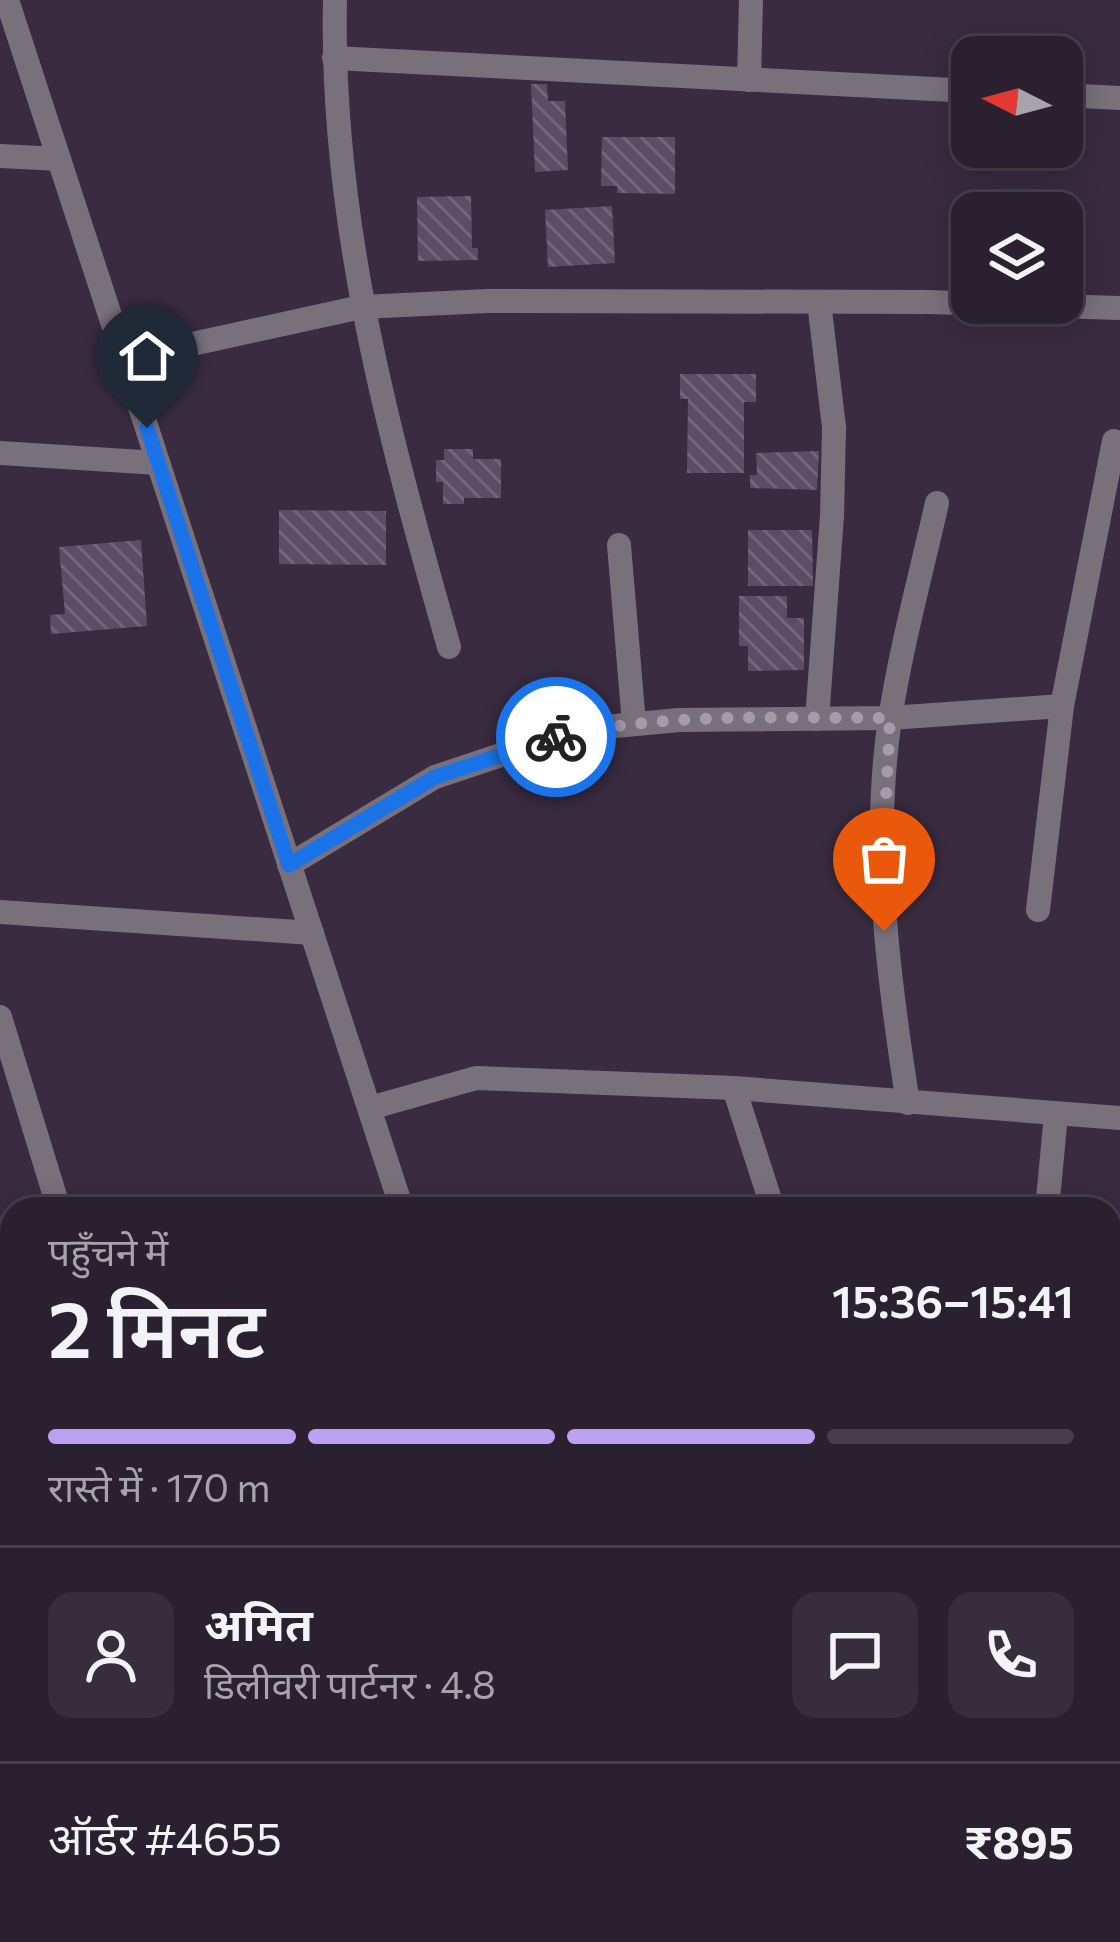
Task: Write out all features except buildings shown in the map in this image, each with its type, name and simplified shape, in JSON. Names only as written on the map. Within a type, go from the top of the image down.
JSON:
[{"type":"street","points":[[7,0],[398,1197]]},
{"type":"street","points":[[335,0],[334,58],[345,203],[361,307],[404,489],[449,647]]},
{"type":"street","points":[[749,80],[751,0]]},
{"type":"street","points":[[334,58],[951,90]]},
{"type":"street","points":[[1083,96],[1120,98]]},
{"type":"street","points":[[0,156],[59,158]]},
{"type":"street","points":[[124,359],[361,307],[488,301],[1120,308]]},
{"type":"street","points":[[817,719],[835,427],[819,302]]},
{"type":"street","points":[[1038,910],[1062,706],[1114,441]]},
{"type":"street","points":[[0,453],[158,463]]},
{"type":"street","points":[[908,1103],[884,931],[883,860],[890,718],[937,503]]},
{"type":"street","points":[[619,545],[634,724]]},
{"type":"street","points":[[289,865],[435,777],[548,739],[680,720],[890,718],[1062,706]]},
{"type":"street","points":[[0,912],[312,933]]},
{"type":"street","points":[[0,1017],[55,1197]]},
{"type":"street","points":[[370,1108],[476,1078],[734,1088],[1120,1118]]},
{"type":"street","points":[[734,1088],[768,1197]]},
{"type":"street","points":[[1048,1197],[1056,1114]]},
{"type":"way so far","points":[[556,737],[595,728],[680,720],[890,718],[884,931]]},
{"type":"route","points":[[147,428],[289,865],[435,777],[556,737]]}]
